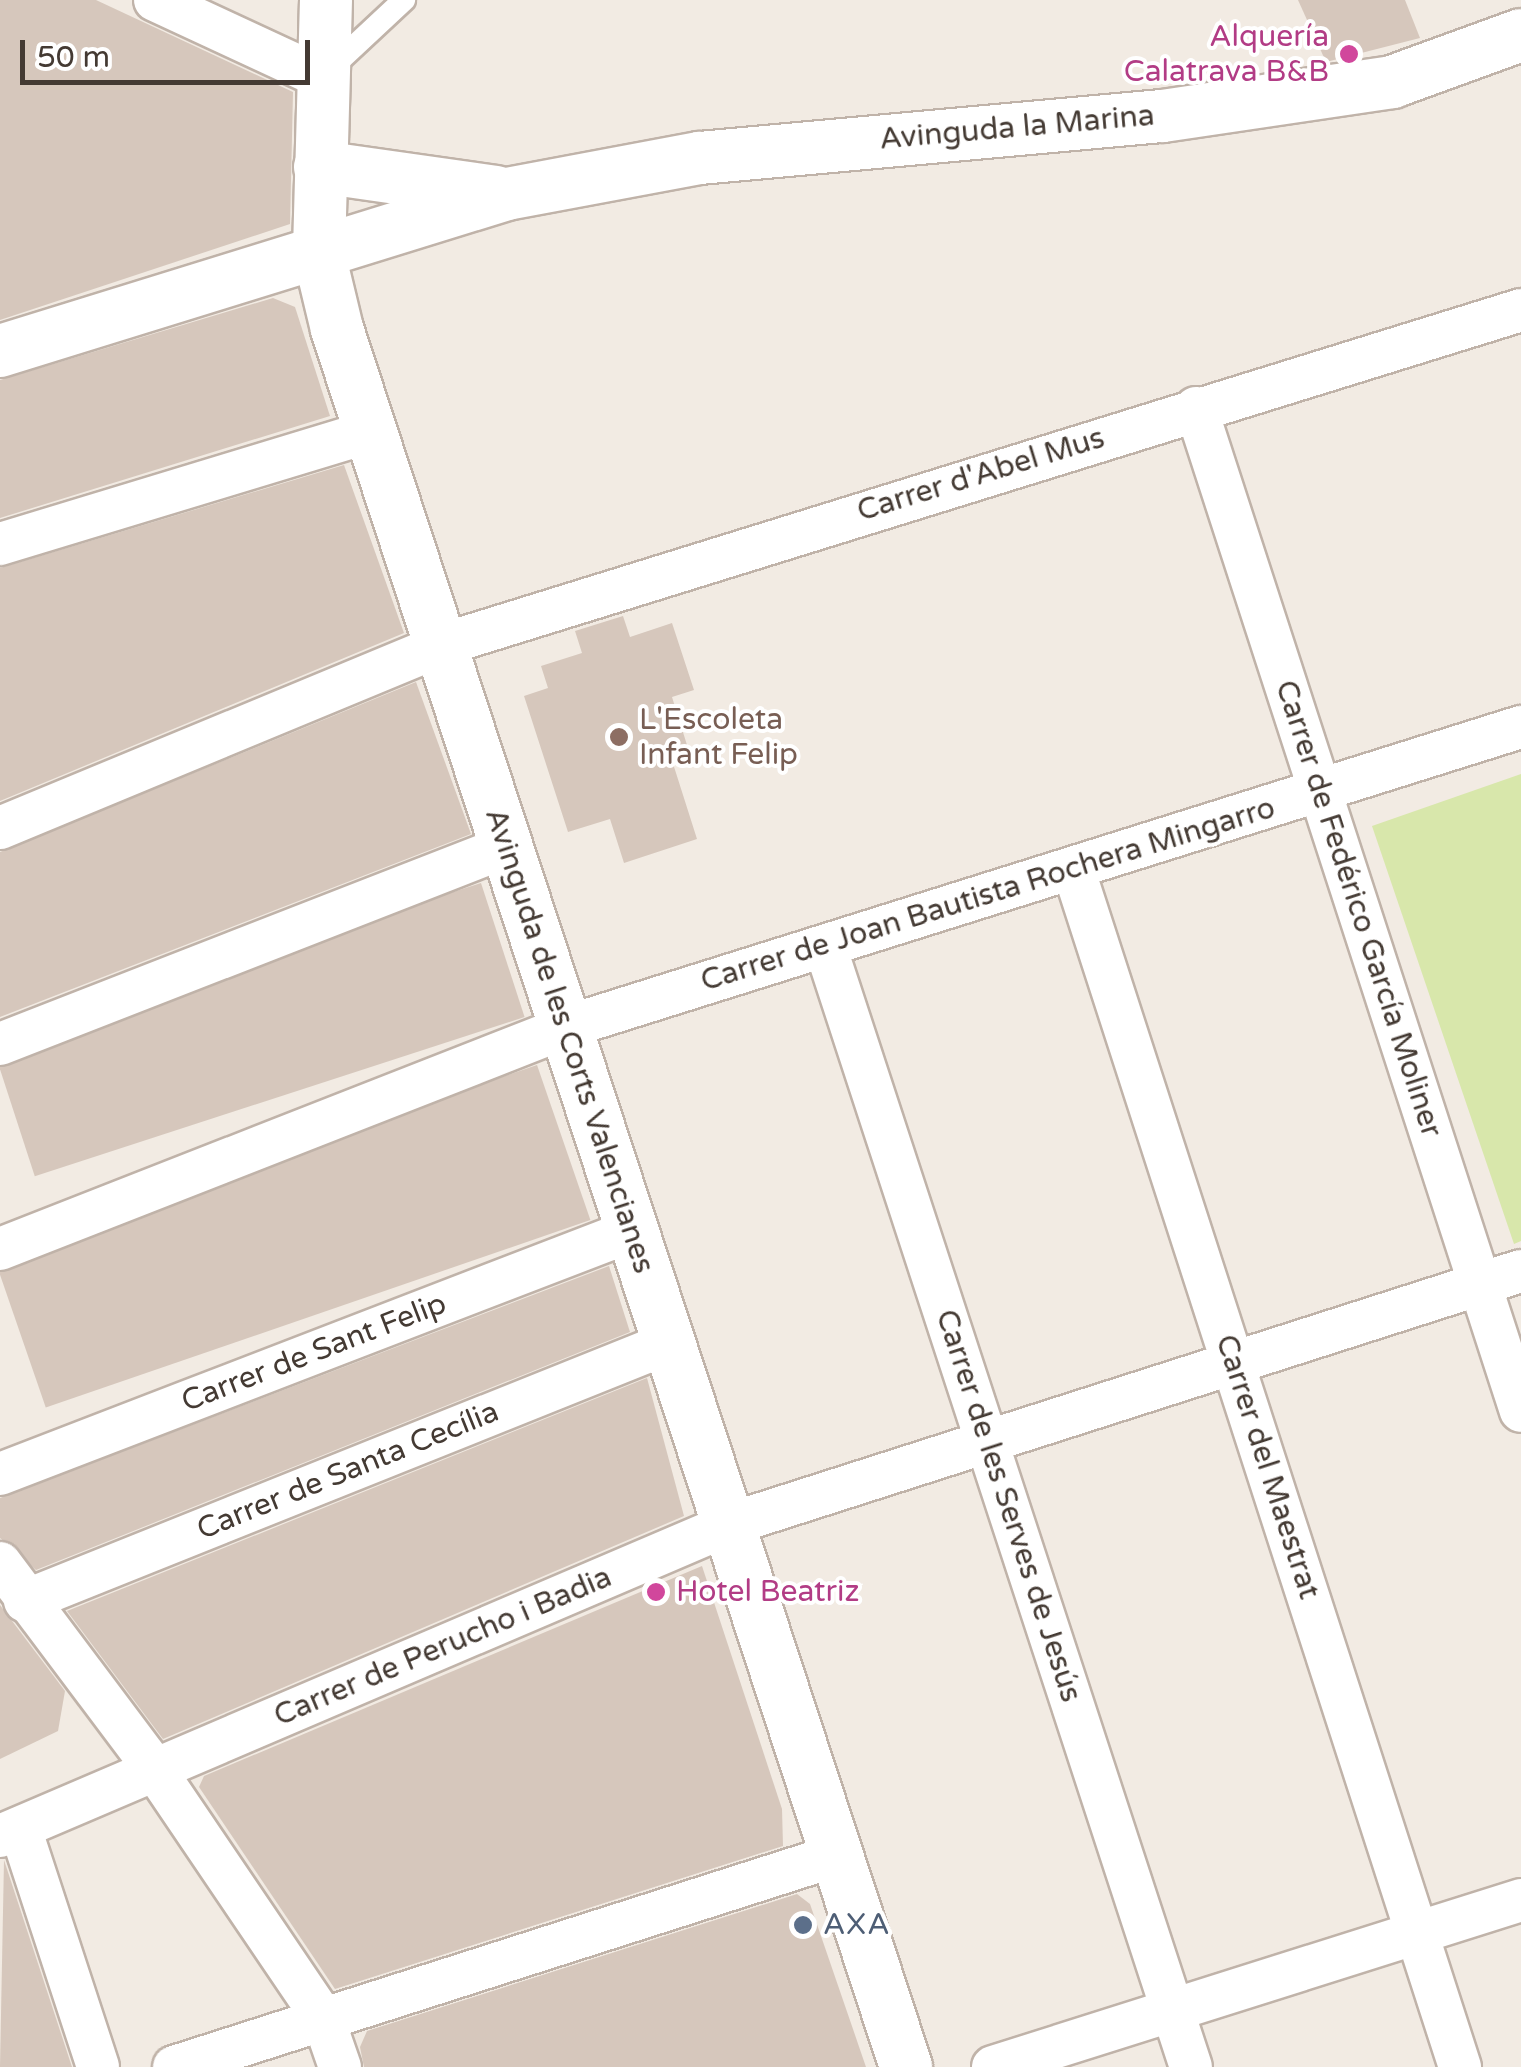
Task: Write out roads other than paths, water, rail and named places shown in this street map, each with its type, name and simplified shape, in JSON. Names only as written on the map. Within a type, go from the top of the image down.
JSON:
[{"type":"street","points":[[155,0],[321,77]]},
{"type":"street","name":"Avinguda de les Corts Valencianes","points":[[326,0],[321,77],[320,254],[371,431],[505,847],[569,1026],[628,1232],[671,1342],[906,2067]]},
{"type":"street","name":"Avinguda la Marina","points":[[507,194],[700,158],[1163,116],[1392,82],[1521,36]]},
{"type":"street","points":[[320,167],[507,194]]},
{"type":"street","points":[[0,351],[507,194]]},
{"type":"street","name":"Carrer d'Abel Mus","points":[[0,828],[442,645],[1521,310]]},
{"type":"street","name":"Carrer de Fedérico García Moliner","points":[[1196,408],[1521,1410]]},
{"type":"street","points":[[0,544],[371,431]]},
{"type":"street","name":"Carrer de Joan Bautista Rochera Mingarro","points":[[0,1249],[569,1026],[1521,727]]},
{"type":"street","points":[[0,1044],[505,847]]},
{"type":"street","name":"Carrer del Maestrat","points":[[1073,868],[1460,2067]]},
{"type":"street","name":"Carrer de les Serves de Jesús","points":[[825,946],[1191,2067]]},
{"type":"street","name":"Carrer de Sant Felip","points":[[0,1474],[628,1232]]},
{"type":"street","name":"Carrer de Perucho i Badia","points":[[10,1832],[730,1524],[1521,1270]]},
{"type":"street","name":"Carrer de Santa Cecília","points":[[25,1601],[671,1342]]},
{"type":"street","points":[[0,1562],[25,1601],[155,1770],[323,2018],[340,2067]]},
{"type":"street","points":[[10,1832],[98,2067]]},
{"type":"street","points":[[174,2067],[837,1855]]},
{"type":"street","points":[[993,2067],[1521,1900]]},
{"type":"lane","points":[[321,77],[404,0]]},
{"type":"place","name":"Alquería Calatrava B&B","points":[[1349,54]]},
{"type":"place","name":"L'Escoleta Infant Felip","points":[[619,737]]},
{"type":"place","name":"Hotel Beatriz","points":[[656,1592]]},
{"type":"place","name":"AXA","points":[[803,1925]]}]
